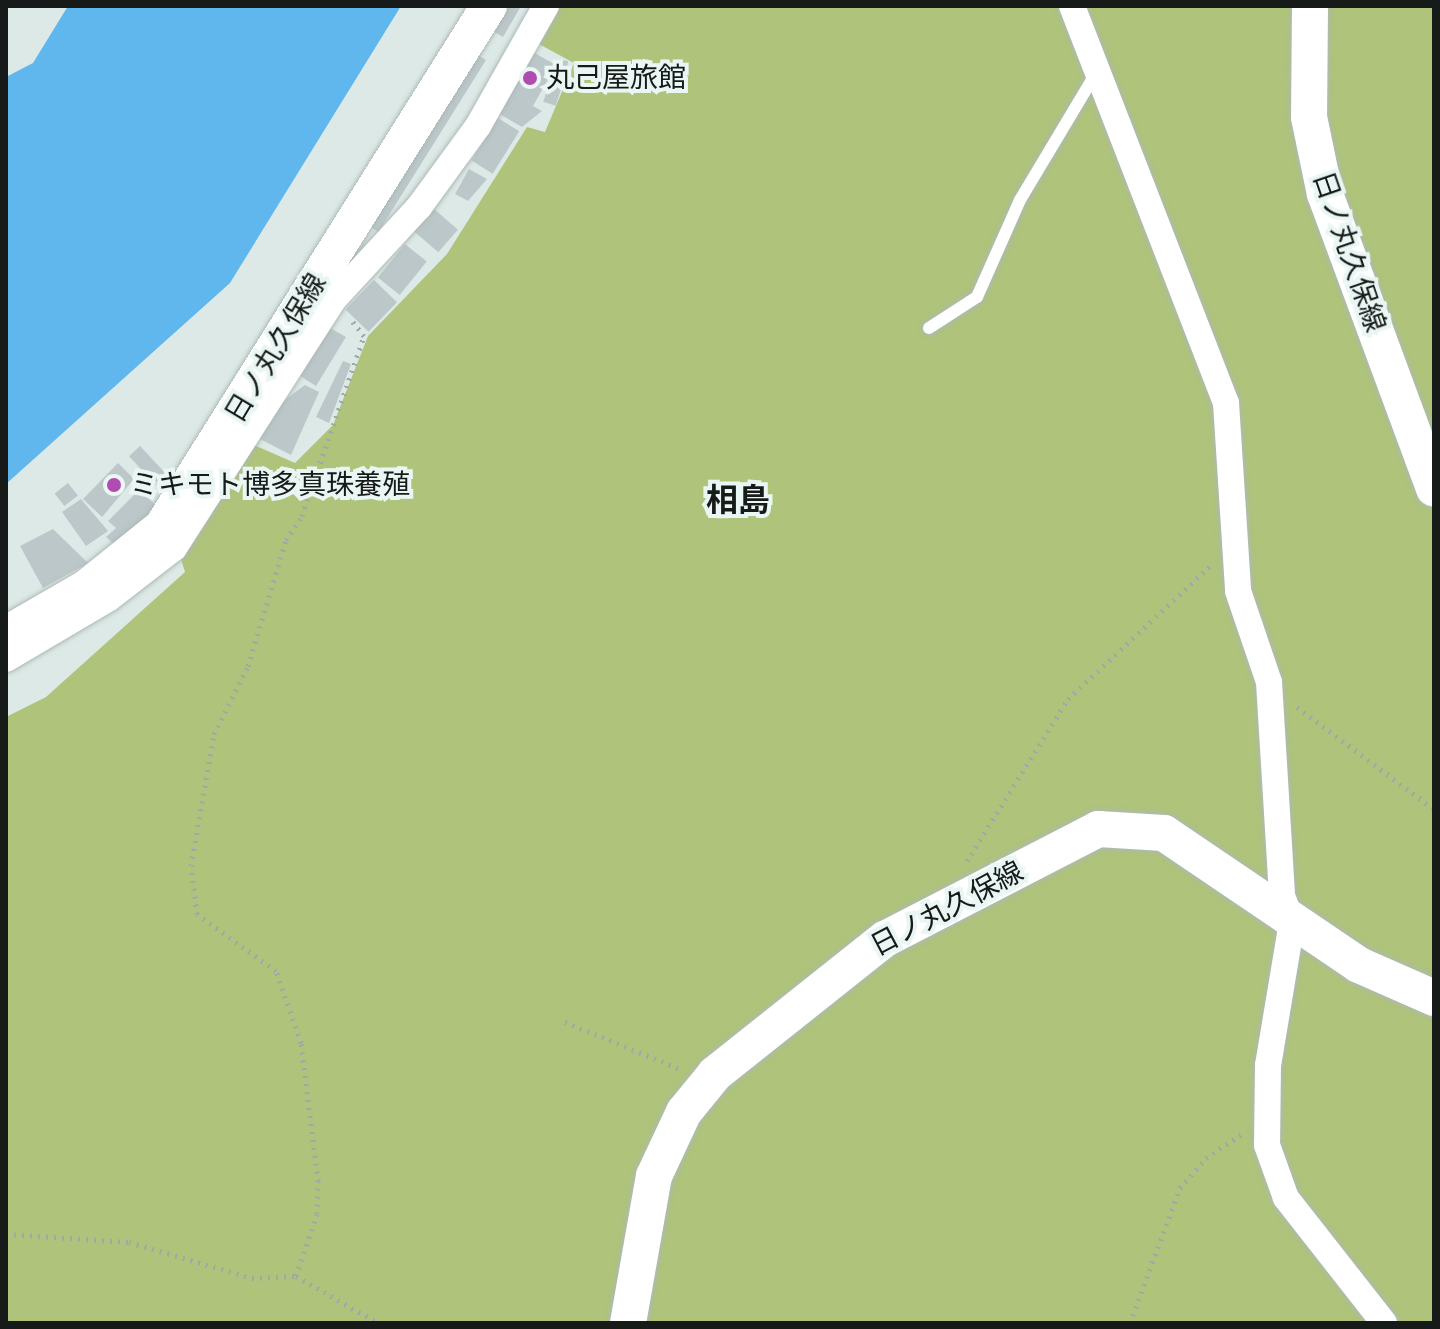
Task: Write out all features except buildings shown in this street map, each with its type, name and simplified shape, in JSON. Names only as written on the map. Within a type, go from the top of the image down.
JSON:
[{"type":"main road","name":"日ノ丸久保線","points":[[6,634],[96,581],[162,527],[325,291],[489,6]]},
{"type":"main road","name":"日ノ丸久保線","points":[[1310,6],[1309,117],[1325,194],[1434,489]]},
{"type":"main road","name":"日ノ丸久保線","points":[[628,1323],[654,1176],[703,1087],[824,981],[949,903],[1098,829],[1141,828],[1164,833],[1359,965],[1434,998]]},
{"type":"street","points":[[6,659],[108,599],[174,548],[325,291],[419,207],[478,126],[546,6]]},
{"type":"street","points":[[1072,6],[1226,403],[1238,591],[1269,682],[1282,896],[1292,922],[1268,1065],[1266,1125],[1286,1198],[1384,1323]]},
{"type":"lane","points":[[929,328],[977,297],[1020,200],[1098,70]]},
{"type":"path","points":[[296,1276],[317,1214],[301,1043],[276,971],[197,914],[191,866],[214,734],[248,666],[286,540],[307,502],[364,336],[325,291]]},
{"type":"path","points":[[949,903],[953,885],[1068,699],[1234,549]]},
{"type":"path","points":[[1269,682],[1434,809]]},
{"type":"path","points":[[565,1022],[668,1060],[703,1087]]},
{"type":"path","points":[[1130,1323],[1180,1188],[1206,1158],[1266,1125]]},
{"type":"path","points":[[6,1234],[129,1242],[252,1278],[296,1276],[378,1323]]},
{"type":"green space","points":[[560,6],[1434,6],[1434,1323],[6,1323],[6,717],[46,697],[185,572],[179,553],[254,445],[295,463],[333,425],[368,336],[447,254],[527,127],[545,132],[574,63],[537,43]]},
{"type":"water","points":[[68,6],[401,6],[230,283],[6,484],[6,77],[33,63]]},
{"type":"place","name":"丸己屋旅館","points":[[530,78]]},
{"type":"place","name":"ミキモト博多真珠養殖","points":[[114,485]]},
{"type":"district","name":"相島","points":[[738,500]]}]
